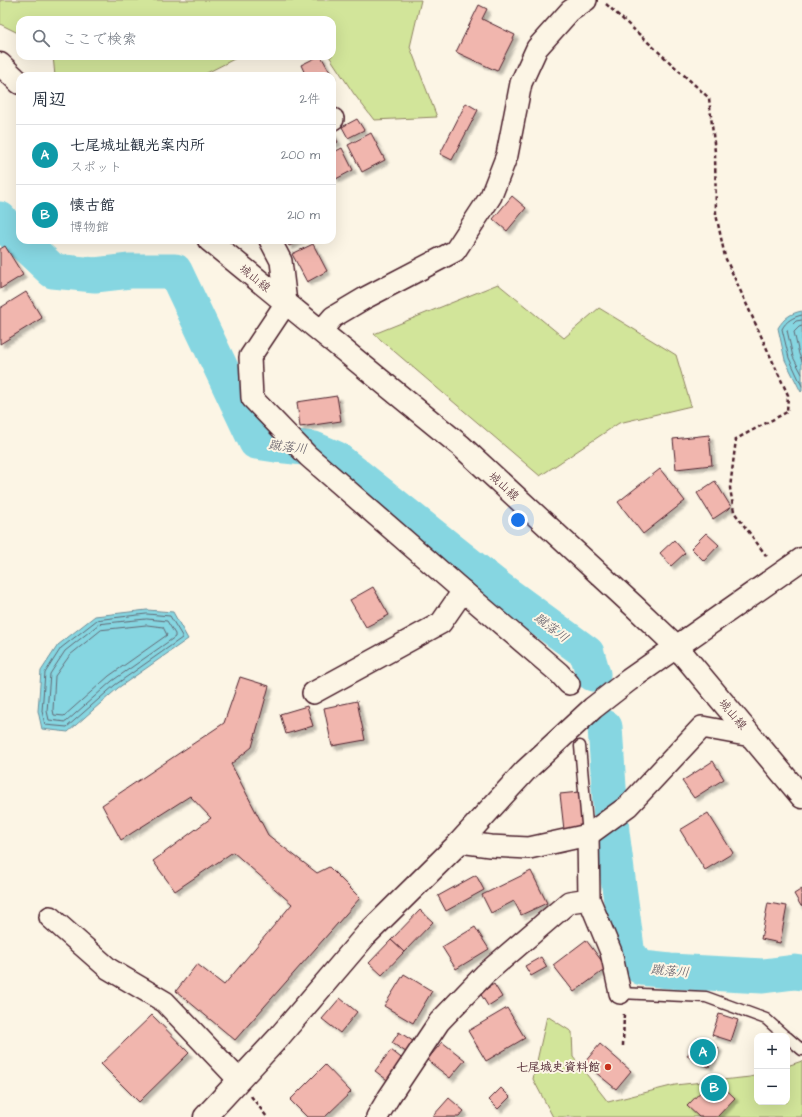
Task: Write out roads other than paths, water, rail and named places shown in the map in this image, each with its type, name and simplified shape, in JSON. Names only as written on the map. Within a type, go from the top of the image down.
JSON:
[{"type":"main road","points":[[0,64],[16,79]]},
{"type":"main road","name":"城山線","points":[[214,244],[461,446],[676,646],[802,797]]},
{"type":"main road","points":[[205,1117],[279,1037],[366,935],[460,842],[526,770],[593,708],[629,680],[802,559]]},
{"type":"street","points":[[321,331],[334,317],[365,298],[455,251],[491,196],[507,155],[520,83],[537,48],[570,12],[586,0]]},
{"type":"street","points":[[272,244],[281,261],[286,303],[250,357],[252,398],[308,456],[559,673],[568,684]]},
{"type":"street","points":[[313,693],[440,623],[463,591]]},
{"type":"street","points":[[460,842],[490,846],[528,848],[588,835],[628,806],[702,727],[751,736]]},
{"type":"street","points":[[588,835],[589,899],[610,952],[620,993]]},
{"type":"street","points":[[378,1117],[389,1097],[439,1022],[485,974],[569,902],[589,899]]},
{"type":"street","points":[[50,917],[109,969],[165,1002],[239,1080]]},
{"type":"lane","points":[[580,746],[588,835]]},
{"type":"lane","points":[[620,993],[706,997],[766,1019],[782,1033]]},
{"type":"lane","points":[[790,1040],[802,1050]]},
{"type":"water","points":[[802,311],[801,392],[785,360],[778,328],[788,316]]},
{"type":"water","points":[[147,610],[173,612],[188,639],[118,688],[68,732],[42,729],[38,711],[41,671],[58,645],[95,616]]},
{"type":"waterway","name":"蹴落川","points":[[0,219],[16,236]]},
{"type":"waterway","name":"蹴落川","points":[[24,244],[53,271],[95,275],[130,271],[175,271],[256,442],[314,449],[335,458],[497,587],[587,653],[593,674]]},
{"type":"waterway","name":"蹴落川","points":[[605,727],[612,832],[628,956],[642,968],[670,971],[763,976],[795,972],[802,973]]},
{"type":"place","name":"七尾城址観光案内所","points":[[703,1052]]},
{"type":"place","name":"七尾城史資料館","points":[[608,1067]]},
{"type":"place","name":"懐古館","points":[[714,1088]]}]
